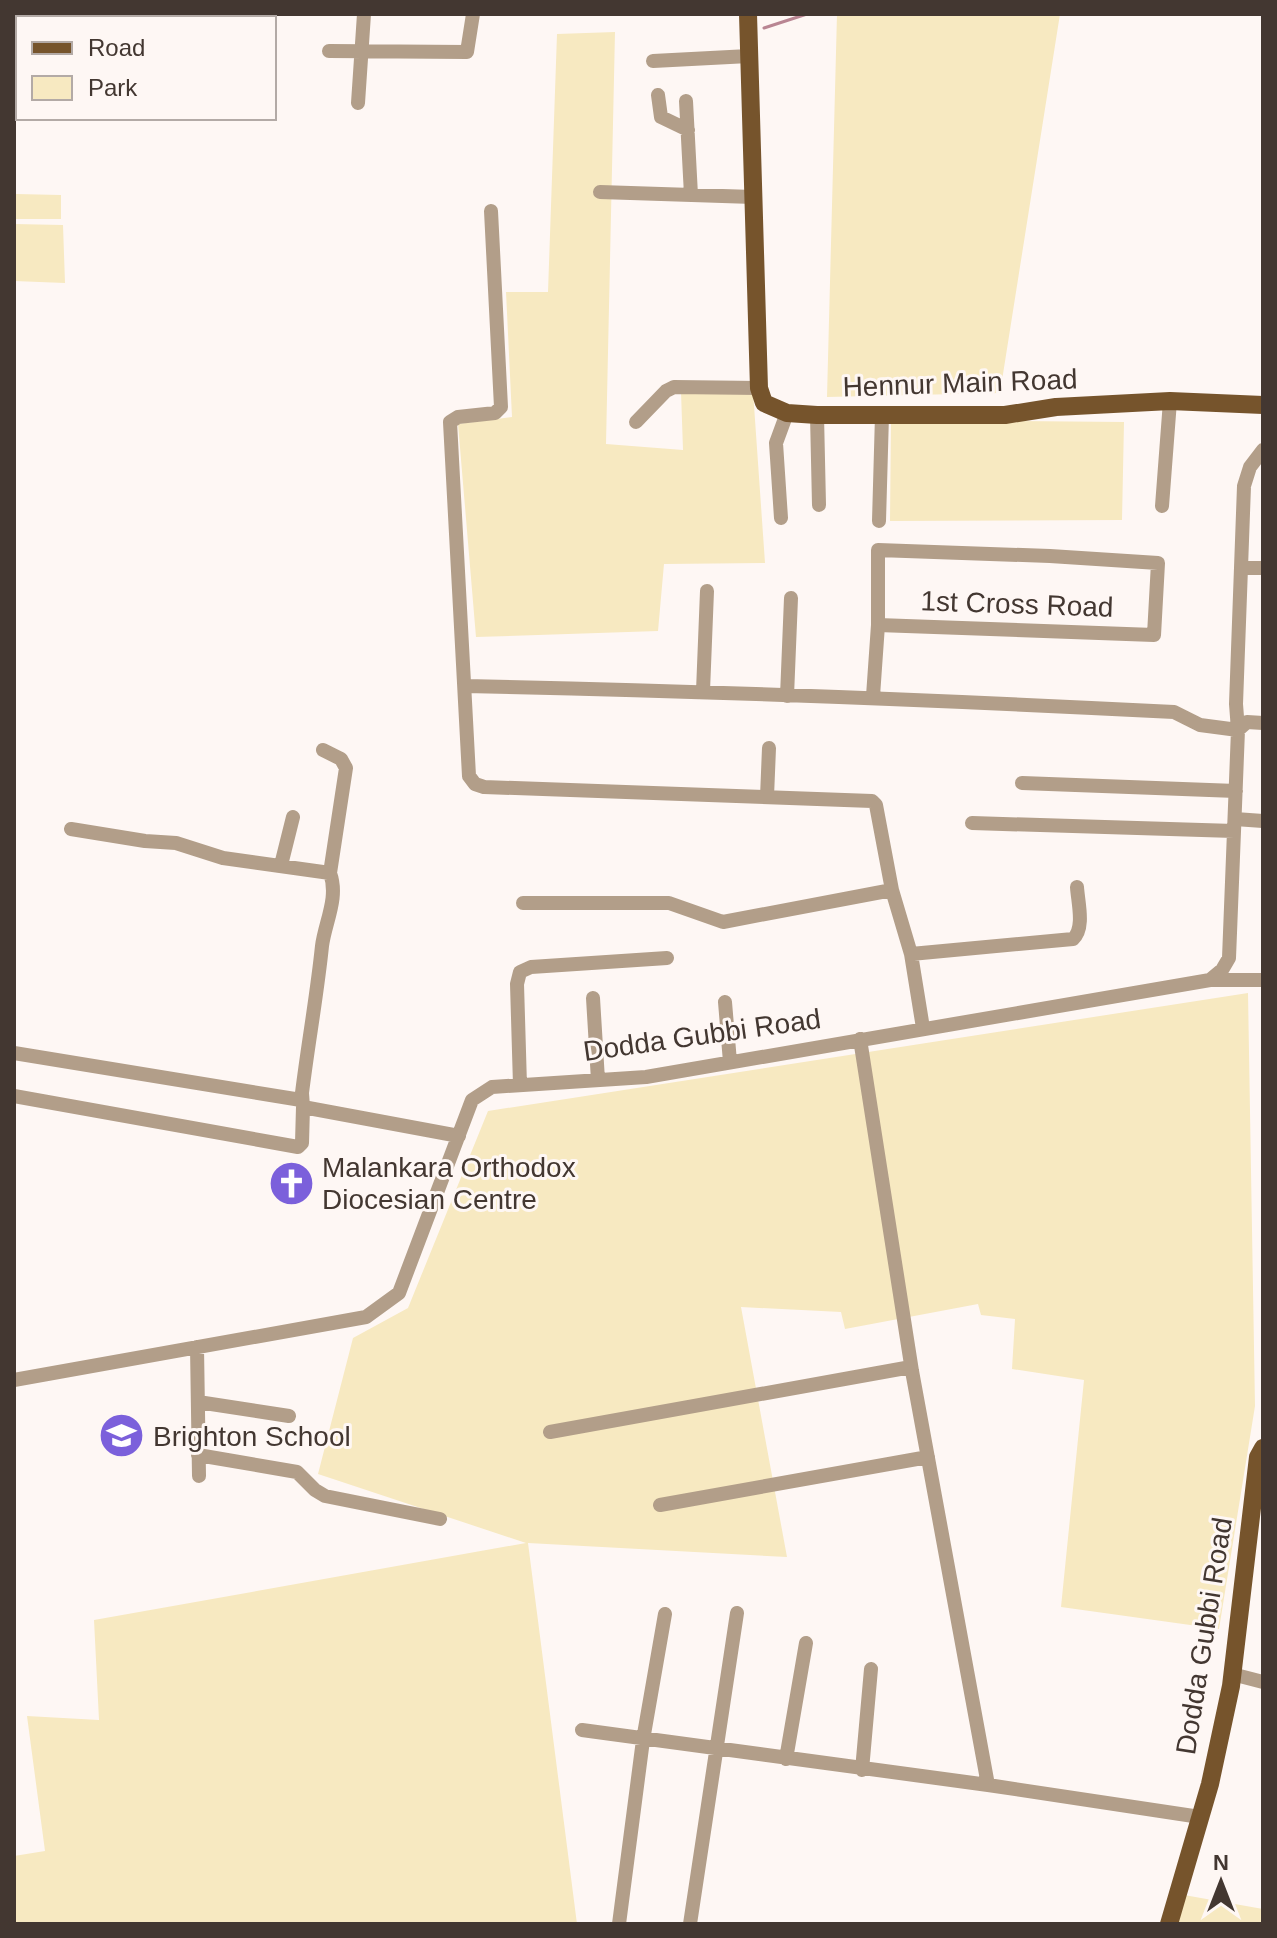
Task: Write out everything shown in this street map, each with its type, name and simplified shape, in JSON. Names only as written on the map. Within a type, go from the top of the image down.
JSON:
[{"type":"main road","points":[[748,14],[759,388],[764,403],[787,413]]},
{"type":"main road","name":"Hennur Main Road","points":[[787,413],[1005,415],[1056,407],[1170,401],[1263,405]]},
{"type":"main road","name":"Dodda Gubbi Road","points":[[1169,1924],[1210,1784],[1232,1674],[1258,1457],[1263,1448]]},
{"type":"street","points":[[358,103],[364,14]]},
{"type":"street","points":[[329,51],[467,52],[473,14]]},
{"type":"street","points":[[653,61],[749,56]]},
{"type":"street","points":[[658,95],[661,117],[688,130]]},
{"type":"street","points":[[686,101],[691,195]]},
{"type":"street","points":[[600,192],[753,197]]},
{"type":"street","points":[[491,211],[501,407],[495,413],[458,417],[450,422],[469,776],[475,784],[484,787],[872,801],[876,805],[892,890],[911,954],[923,1028]]},
{"type":"street","points":[[636,422],[666,391],[674,387],[759,388]]},
{"type":"street","points":[[1162,506],[1170,401]]},
{"type":"street","points":[[781,518],[776,443],[787,413]]},
{"type":"street","points":[[817,415],[819,505]]},
{"type":"street","points":[[879,521],[882,415]]},
{"type":"street","points":[[1210,980],[1222,970],[1229,958],[1244,486],[1250,467],[1263,450]]},
{"type":"street","name":"1st Cross Road","points":[[878,550],[1158,563],[1154,635],[878,625],[878,550]]},
{"type":"street","points":[[1241,568],[1263,568]]},
{"type":"street","points":[[703,691],[707,591]]},
{"type":"street","points":[[787,696],[791,598]]},
{"type":"street","points":[[873,696],[878,625]]},
{"type":"street","points":[[466,686],[873,696],[1174,712],[1200,725],[1238,730],[1247,722],[1263,723]]},
{"type":"street","points":[[767,797],[769,748]]},
{"type":"street","points":[[14,1096],[298,1147],[302,1143],[302,1104],[322,945],[331,912],[333,887],[330,873],[346,768],[341,759],[323,750]]},
{"type":"street","points":[[1022,783],[1236,791]]},
{"type":"street","points":[[281,865],[293,817]]},
{"type":"street","points":[[972,823],[1234,825],[1263,821]]},
{"type":"street","points":[[71,829],[176,843],[223,858],[330,873]]},
{"type":"street","points":[[911,954],[1073,939],[1080,927],[1077,887]]},
{"type":"street","points":[[523,903],[669,903],[723,922],[892,890]]},
{"type":"street","points":[[520,1085],[517,984],[520,972],[531,967],[667,958]]},
{"type":"street","name":"Dodda Gubbi Road","points":[[14,1380],[366,1317],[399,1293],[472,1100],[492,1087],[646,1077],[1210,980],[1263,980]]},
{"type":"street","points":[[593,998],[598,1080]]},
{"type":"street","points":[[725,1002],[730,1062]]},
{"type":"street","points":[[860,1039],[911,1367],[988,1785]]},
{"type":"street","points":[[14,1053],[302,1104],[459,1136]]},
{"type":"street","points":[[197,1347],[199,1476]]},
{"type":"street","points":[[550,1432],[911,1367]]},
{"type":"street","points":[[198,1402],[289,1416]]},
{"type":"street","points":[[198,1455],[297,1472],[325,1496],[440,1519]]},
{"type":"street","points":[[660,1505],[928,1457]]},
{"type":"street","points":[[690,1924],[737,1613]]},
{"type":"street","points":[[619,1924],[643,1740],[665,1614]]},
{"type":"street","points":[[786,1759],[806,1643]]},
{"type":"street","points":[[862,1770],[871,1669]]},
{"type":"street","points":[[1232,1674],[1263,1682]]},
{"type":"street","points":[[582,1730],[1200,1817]]},
{"type":"green space","points":[[837,14],[1060,14],[1000,393],[827,397]]},
{"type":"green space","points":[[615,32],[606,444],[683,450],[681,392],[753,391],[765,563],[664,564],[658,631],[476,637],[458,424],[512,417],[506,292],[548,292],[557,34]]},
{"type":"green space","points":[[16,194],[61,195],[61,219],[15,219]]},
{"type":"green space","points":[[14,224],[63,225],[65,283],[14,281]]},
{"type":"green space","points":[[891,420],[1124,422],[1122,520],[890,521]]},
{"type":"green space","points":[[1248,993],[1255,1406],[1219,1629],[1061,1607],[1084,1380],[1012,1369],[1015,1319],[981,1315],[978,1304],[845,1329],[841,1312],[741,1307],[787,1557],[528,1543],[577,1924],[14,1924],[14,1856],[45,1851],[27,1716],[99,1720],[94,1620],[526,1543],[318,1474],[353,1338],[408,1308],[488,1111]]},
{"type":"green space","points":[[1184,1895],[1263,1909],[1263,1924],[1175,1924]]},
{"type":"waterway","points":[[764,28],[807,14]]},
{"type":"place","name":"Malankara Orthodox Diocesian Centre","points":[[291,1183]]},
{"type":"place","name":"Brighton School","points":[[122,1436]]}]
